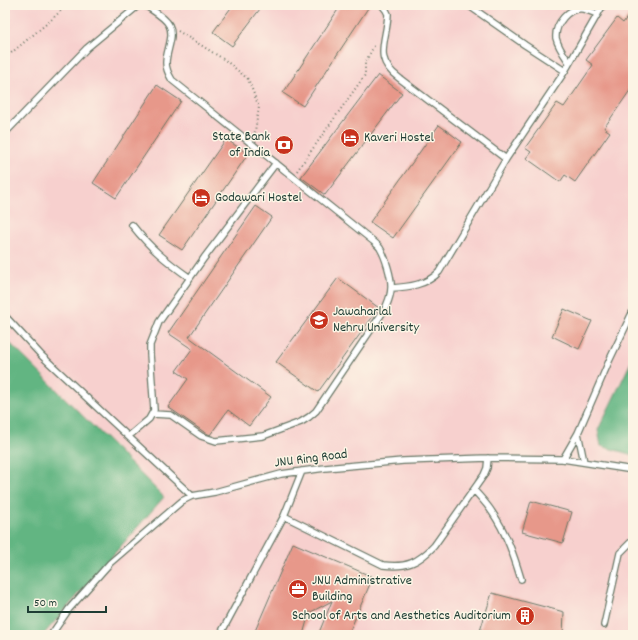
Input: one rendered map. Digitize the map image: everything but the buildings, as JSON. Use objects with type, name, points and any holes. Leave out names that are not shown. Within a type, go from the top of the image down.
[{"type":"lane","points":[[5,133],[87,48],[139,5]]},
{"type":"lane","points":[[145,5],[170,26],[171,33],[166,62],[168,74],[172,80],[380,247],[392,288],[390,299],[384,309],[316,410],[301,422],[263,436],[216,441],[201,436],[171,415],[152,414]]},
{"type":"lane","points":[[382,5],[388,7],[388,21],[383,48],[383,58],[387,67],[399,78],[506,159]]},
{"type":"lane","points":[[468,5],[525,45],[565,70]]},
{"type":"lane","points":[[392,288],[404,288],[418,284],[434,277],[439,272],[506,159],[565,70],[603,5]]},
{"type":"lane","points":[[570,62],[562,52],[556,38],[556,32],[559,25],[564,17],[574,10],[582,9],[598,14]]},
{"type":"lane","points":[[129,436],[150,419],[154,410],[150,345],[159,322],[276,162]]},
{"type":"lane","points":[[132,225],[154,251],[190,278]]},
{"type":"lane","points":[[563,459],[578,433],[610,358],[633,311]]},
{"type":"lane","points":[[5,316],[42,356],[192,496]]},
{"type":"lane","points":[[578,433],[584,462]]},
{"type":"lane","points":[[284,516],[383,565],[395,567],[410,564],[424,556],[434,546],[484,476],[488,458]]},
{"type":"lane","name":"JNU Ring Road","points":[[51,635],[68,609],[110,563],[182,502],[192,496],[215,492],[272,476],[302,471],[403,461],[488,458],[563,459],[633,470]]},
{"type":"lane","points":[[220,635],[284,516],[302,471]]},
{"type":"lane","points":[[474,490],[497,519],[510,547],[521,579]]},
{"type":"lane","points":[[604,625],[620,553],[633,540]]},
{"type":"path","points":[[5,58],[67,5]]},
{"type":"path","points":[[170,26],[225,60],[248,79],[259,107],[253,144]]},
{"type":"path","points":[[293,177],[365,75],[365,62],[376,42]]},
{"type":"shaded area","name":"Jawaharlal Nehru University","points":[[5,5],[633,5],[633,635],[5,635]]},
{"type":"green space","points":[[5,338],[164,497],[43,635],[5,635]]},
{"type":"green space","points":[[633,358],[633,455],[601,446],[598,430]]},
{"type":"place","name":"Kaveri Hostel","points":[[350,138]]},
{"type":"place","name":"State Bank of India","points":[[284,145]]},
{"type":"place","name":"Godawari Hostel","points":[[201,198]]},
{"type":"place","name":"Jawaharlal Nehru University","points":[[319,320]]},
{"type":"place","name":"JNU Administrative Building","points":[[298,589]]},
{"type":"place","name":"School of Arts and Aesthetics Auditorium","points":[[525,616]]}]
